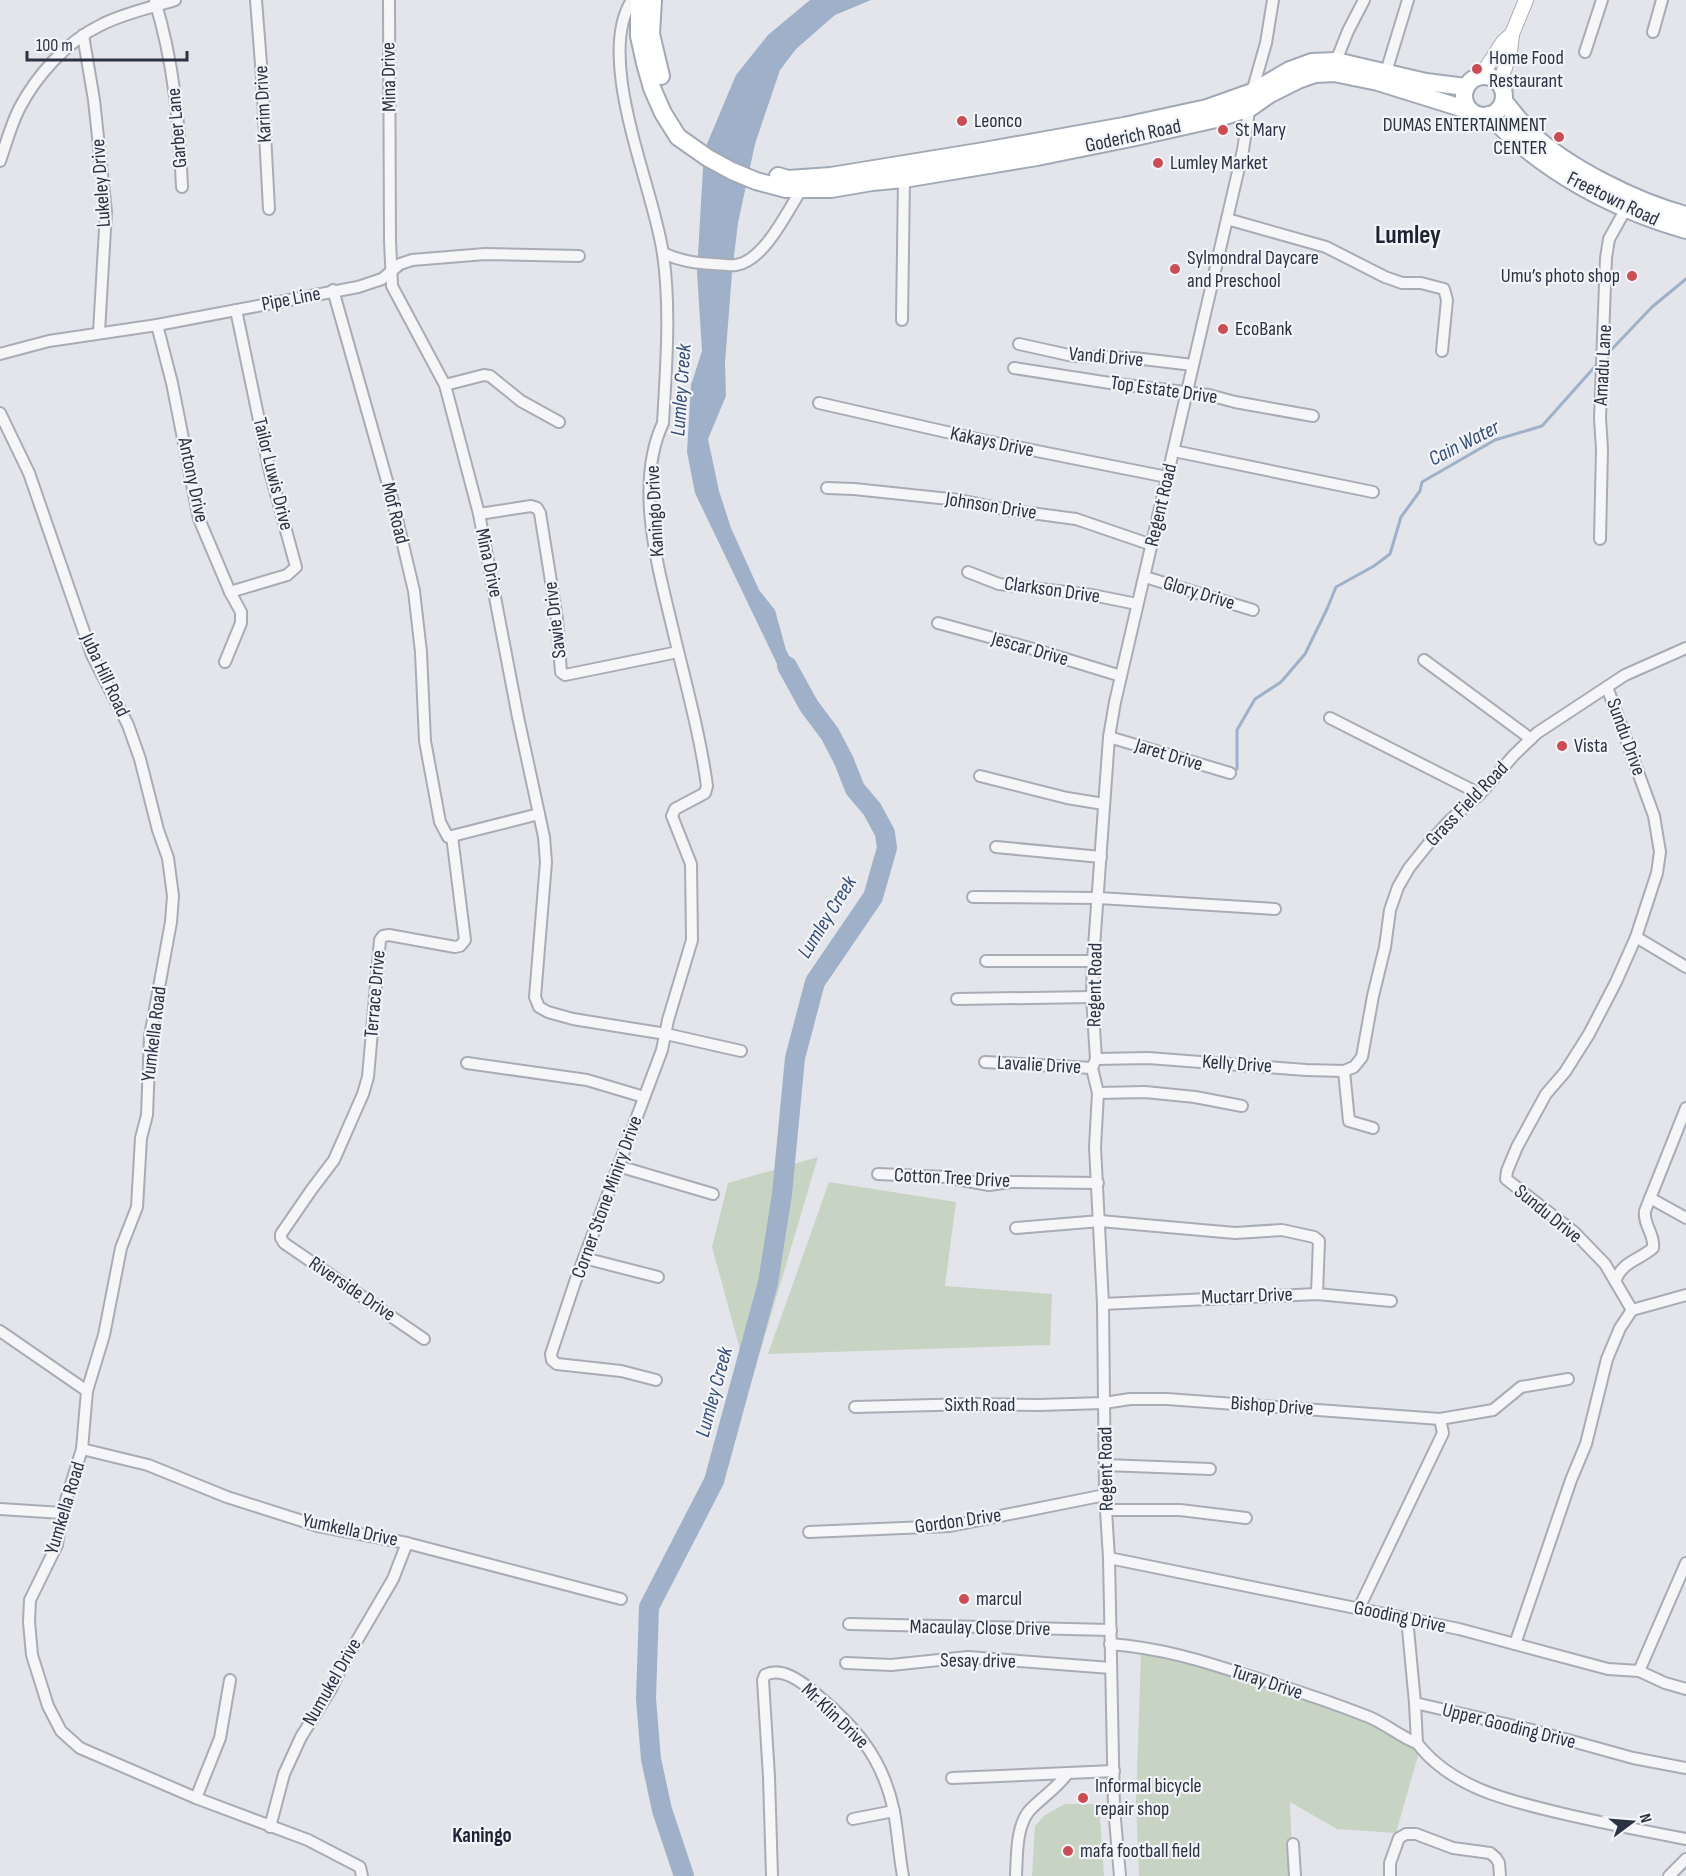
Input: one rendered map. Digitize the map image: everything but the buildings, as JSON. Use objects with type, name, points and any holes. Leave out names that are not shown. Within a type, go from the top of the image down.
[{"type":"main road","points":[[639,0],[639,36],[645,63],[663,113],[708,158],[756,181],[791,186]]},
{"type":"main road","points":[[653,0],[651,34],[656,60],[683,134]]},
{"type":"main road","points":[[1500,83],[1510,52],[1512,34],[1526,0]]},
{"type":"main road","points":[[1481,76],[1503,42],[1512,34]]},
{"type":"main road","name":"Goderich Road","points":[[791,186],[831,189],[904,179],[1027,158],[1216,119],[1251,100],[1290,70],[1312,62],[1336,61],[1426,82],[1466,87]]},
{"type":"main road","name":"Goderich Road","points":[[791,186],[850,173],[1103,130],[1251,100],[1315,74],[1334,73],[1378,82],[1468,110]]},
{"type":"main road","points":[[1488,75],[1500,83],[1504,90],[1504,101],[1497,111],[1481,116],[1468,110],[1465,101],[1466,87],[1474,78],[1488,75]]},
{"type":"main road","name":"Freetown Road","points":[[1504,101],[1520,122],[1547,147],[1628,203],[1686,215]]},
{"type":"main road","name":"Freetown Road","points":[[1489,115],[1509,136],[1540,161],[1567,178],[1686,230]]},
{"type":"street","points":[[0,160],[19,110],[32,88],[54,61],[83,35],[103,24],[155,3],[175,0]]},
{"type":"street","name":"Karim Drive","points":[[256,0],[269,209]]},
{"type":"street","name":"Mina Drive","points":[[389,0],[390,271],[395,291],[445,385],[479,514],[518,717],[544,837],[546,862],[535,997],[539,1007],[548,1012],[573,1019],[666,1034]]},
{"type":"street","name":"Kaningo Drive","points":[[632,0],[623,23],[621,66],[626,105],[663,253],[667,313],[663,423],[651,460],[650,493],[653,542],[706,786],[705,793],[675,809],[672,816],[691,864],[692,940],[666,1034]]},
{"type":"street","name":"Regent Road","points":[[1120,1876],[1114,1808],[1109,1558],[1105,1495],[1103,1304],[1095,1147],[1098,1093],[1094,1064],[1092,997],[1109,737],[1137,604],[1227,219],[1251,100],[1266,44],[1273,0]]},
{"type":"street","points":[[1336,61],[1364,0]]},
{"type":"street","points":[[1386,72],[1408,0]]},
{"type":"street","points":[[1585,52],[1602,0]]},
{"type":"street","points":[[1653,32],[1662,0]]},
{"type":"street","name":"Garber Lane","points":[[155,3],[166,40],[178,109],[182,187]]},
{"type":"street","name":"Lukeley Drive","points":[[83,35],[94,100],[106,212],[99,332]]},
{"type":"street","points":[[902,320],[904,179]]},
{"type":"street","points":[[663,253],[693,263],[736,265],[750,260],[774,232],[791,186]]},
{"type":"street","name":"Amadu Lane","points":[[1600,539],[1601,392],[1606,258],[1609,239],[1628,203]]},
{"type":"street","points":[[1227,219],[1326,247],[1384,277],[1402,283],[1444,289],[1447,300],[1442,351]]},
{"type":"street","name":"Pipe Line","points":[[0,354],[49,341],[157,325],[366,284],[382,279],[400,264],[412,260],[485,254],[579,256]]},
{"type":"street","name":"Mof Road","points":[[333,290],[393,502],[414,591],[421,652],[425,741],[440,822],[448,837],[452,836]]},
{"type":"street","name":"Tailor Luwis Drive","points":[[230,592],[287,575],[296,567],[268,468],[236,310]]},
{"type":"street","name":"Antony Drive","points":[[157,325],[172,383],[199,519],[241,612],[240,623],[225,662]]},
{"type":"street","name":"Vandi Drive","points":[[1019,344],[1073,356],[1134,358],[1194,365]]},
{"type":"street","name":"Top Estate Drive","points":[[1014,368],[1187,392],[1313,416]]},
{"type":"street","points":[[445,385],[484,375],[490,376],[521,401],[559,422]]},
{"type":"street","name":"Kakays Drive","points":[[819,403],[870,417],[910,423],[1007,446],[1167,477]]},
{"type":"street","name":"Juba Hill Road","points":[[0,413],[29,473],[92,655],[128,724],[140,759],[172,880],[173,896],[166,946]]},
{"type":"street","points":[[1174,451],[1373,492]]},
{"type":"street","name":"Johnson Drive","points":[[827,488],[863,489],[959,500],[1008,510],[1076,519],[1152,545]]},
{"type":"street","name":"Sawie Drive","points":[[479,514],[537,507],[540,513],[557,619],[561,672],[565,675],[678,651]]},
{"type":"street","name":"Clarkson Drive","points":[[968,572],[999,584],[1092,595],[1137,604]]},
{"type":"street","name":"Glory Drive","points":[[1145,577],[1253,610]]},
{"type":"street","name":"Jescar Drive","points":[[938,623],[1121,676]]},
{"type":"street","name":"Grass Field Road","points":[[1344,1071],[1354,1067],[1362,1057],[1385,947],[1390,910],[1398,887],[1409,868],[1429,843],[1450,820],[1480,794],[1531,739],[1625,675],[1686,648]]},
{"type":"street","points":[[1424,660],[1531,739]]},
{"type":"street","name":"Sundu Drive","points":[[1607,687],[1651,806],[1659,841],[1657,873],[1636,937],[1589,1034],[1565,1072],[1546,1094],[1517,1147],[1507,1170],[1506,1179],[1574,1232],[1605,1264],[1632,1310]]},
{"type":"street","points":[[1330,718],[1480,794]]},
{"type":"street","name":"Jaret Drive","points":[[1109,737],[1230,773]]},
{"type":"street","points":[[980,776],[1067,798],[1104,804]]},
{"type":"street","points":[[452,836],[539,814]]},
{"type":"street","name":"Terrace Drive","points":[[281,1238],[281,1234],[334,1160],[363,1094],[368,1077],[380,940],[383,936],[389,935],[455,947],[460,946],[465,940],[452,836]]},
{"type":"street","points":[[996,847],[1101,857]]},
{"type":"street","points":[[973,897],[1098,898],[1275,909]]},
{"type":"street","points":[[1636,937],[1686,967]]},
{"type":"street","name":"Yumkella Road","points":[[166,946],[150,1036],[147,1115],[141,1138],[137,1207],[121,1248],[104,1335],[87,1391],[82,1449],[62,1513],[57,1545],[30,1600],[32,1655],[48,1706],[61,1731],[80,1748],[196,1798],[308,1840],[360,1867],[362,1876]]},
{"type":"street","points":[[986,961],[1093,961]]},
{"type":"street","points":[[957,999],[1092,997]]},
{"type":"street","points":[[666,1034],[741,1051]]},
{"type":"street","name":"Corner Stone Miniry Drive","points":[[656,1380],[621,1371],[557,1364],[552,1360],[551,1354],[666,1034]]},
{"type":"street","name":"Kelly Drive","points":[[1094,1064],[1148,1058],[1344,1071]]},
{"type":"street","name":"Lavalie Drive","points":[[985,1062],[1094,1064]]},
{"type":"street","points":[[467,1063],[587,1080],[644,1097]]},
{"type":"street","points":[[1344,1071],[1349,1121],[1373,1128]]},
{"type":"street","points":[[1098,1093],[1145,1092],[1195,1097],[1242,1106]]},
{"type":"street","points":[[1616,1281],[1626,1264],[1653,1248],[1653,1239],[1644,1216],[1683,1127],[1686,1108]]},
{"type":"street","points":[[618,1166],[713,1194]]},
{"type":"street","name":"Cotton Tree Drive","points":[[878,1174],[945,1177],[989,1185],[1010,1182],[1098,1183]]},
{"type":"street","points":[[1650,1198],[1686,1218]]},
{"type":"street","points":[[1016,1228],[1100,1221],[1235,1233],[1282,1230],[1314,1237],[1319,1241],[1317,1294]]},
{"type":"street","name":"Riverside Drive","points":[[281,1238],[284,1243],[424,1339]]},
{"type":"street","points":[[584,1258],[658,1276]]},
{"type":"street","name":"Muctarr Drive","points":[[1103,1304],[1317,1294],[1391,1301]]},
{"type":"street","points":[[1515,1644],[1568,1489],[1586,1444],[1607,1359],[1620,1328],[1632,1310],[1686,1295]]},
{"type":"street","points":[[0,1331],[87,1391]]},
{"type":"street","name":"Bishop Drive","points":[[1104,1403],[1130,1399],[1167,1399],[1440,1419],[1492,1410],[1521,1387],[1568,1379]]},
{"type":"street","name":"Sixth Road","points":[[855,1407],[1104,1403]]},
{"type":"street","points":[[1359,1608],[1443,1434],[1440,1419]]},
{"type":"street","name":"Yumkella Drive","points":[[82,1449],[148,1465],[227,1497],[318,1526],[407,1543],[621,1599]]},
{"type":"street","points":[[1106,1465],[1210,1469]]},
{"type":"street","name":"Gordon Drive","points":[[809,1532],[950,1526],[1105,1495]]},
{"type":"street","points":[[0,1509],[62,1513]]},
{"type":"street","points":[[1106,1510],[1179,1510],[1246,1518]]},
{"type":"street","name":"Numukel Drive","points":[[270,1827],[284,1774],[301,1737],[393,1580],[407,1543]]},
{"type":"street","name":"Gooding Drive","points":[[1109,1558],[1459,1629],[1608,1669],[1639,1671],[1665,1683],[1686,1689]]},
{"type":"street","points":[[1639,1671],[1686,1563]]},
{"type":"street","name":"Upper Gooding Drive","points":[[1407,1618],[1415,1702],[1532,1730],[1633,1758],[1686,1768]]},
{"type":"street","name":"Macaulay Close Drive","points":[[849,1624],[1111,1630]]},
{"type":"street","name":"Turay Drive","points":[[1110,1644],[1173,1652],[1373,1719],[1417,1743],[1427,1755],[1453,1776],[1506,1800],[1613,1826],[1686,1839]]},
{"type":"street","name":"Sesay drive","points":[[846,1663],[891,1665],[968,1657],[1111,1668]]},
{"type":"street","name":"Mr Klin Drive","points":[[772,1876],[763,1680],[765,1675],[771,1672],[789,1675],[808,1687],[850,1725],[872,1751],[884,1776],[894,1811],[903,1876]]},
{"type":"street","points":[[196,1798],[220,1738],[230,1680]]},
{"type":"street","points":[[1415,1702],[1417,1743]]},
{"type":"street","points":[[952,1778],[1114,1771]]},
{"type":"street","points":[[1016,1876],[1022,1825],[1028,1812],[1051,1793],[1067,1774]]},
{"type":"street","points":[[853,1819],[894,1811]]},
{"type":"street","points":[[1390,1876],[1392,1856],[1399,1838],[1411,1833],[1453,1848],[1490,1853],[1499,1863],[1500,1876]]},
{"type":"street","points":[[1293,1844],[1295,1876]]},
{"type":"street","points":[[1669,1876],[1686,1859]]},
{"type":"green space","points":[[818,1157],[750,1386],[712,1247],[728,1183]]},
{"type":"green space","points":[[829,1182],[956,1202],[945,1286],[1052,1294],[1050,1345],[768,1354]]},
{"type":"green space","points":[[1141,1652],[1238,1676],[1367,1719],[1420,1749],[1396,1833],[1337,1829],[1290,1802],[1293,1876],[1139,1876],[1136,1802]]},
{"type":"green space","name":"mafa football field","points":[[1065,1804],[1099,1804],[1104,1876],[1032,1876],[1035,1826],[1045,1815]]},
{"type":"water","points":[[810,0],[871,0],[835,15],[796,49],[780,70],[755,144],[738,223],[725,363],[726,396],[708,439],[719,491],[731,528],[759,590],[775,610],[786,650],[805,686],[791,693],[695,493],[687,452],[691,385],[702,351],[697,272],[704,151],[736,75],[768,35]]},
{"type":"waterway","name":"Cain Water","points":[[1612,349],[1652,307],[1686,279]]},
{"type":"waterway","name":"Cain Water","points":[[1237,769],[1237,730],[1255,699],[1281,682],[1305,654],[1336,587],[1374,566],[1390,554],[1401,517],[1420,491],[1422,482],[1495,440],[1542,426],[1599,362]]},
{"type":"waterway","name":"Lumley Creek","points":[[684,1876],[662,1810],[651,1759],[646,1699],[649,1607],[714,1481],[768,1283],[782,1194],[795,1058],[815,982],[873,897],[887,848],[885,833],[872,809],[855,789],[830,734],[809,706],[787,666]]},
{"type":"place","name":"Home Food Restaurant","points":[[1477,69]]},
{"type":"place","name":"Leonco","points":[[962,121]]},
{"type":"place","name":"St Mary","points":[[1223,130]]},
{"type":"place","name":"DUMAS ENTERTAINMENT CENTER","points":[[1559,137]]},
{"type":"place","name":"Lumley Market","points":[[1158,163]]},
{"type":"place","name":"Sylmondral Daycare and Preschool","points":[[1175,269]]},
{"type":"place","name":"Umu’s photo shop","points":[[1632,276]]},
{"type":"place","name":"EcoBank","points":[[1223,329]]},
{"type":"place","name":"Vista","points":[[1562,746]]},
{"type":"place","name":"marcul","points":[[964,1599]]},
{"type":"place","name":"Informal bicycle repair shop","points":[[1083,1798]]},
{"type":"place","name":"mafa football field","points":[[1068,1851]]},
{"type":"district","name":"Lumley","points":[[1408,235]]},
{"type":"district","name":"Kaningo","points":[[482,1835]]}]
